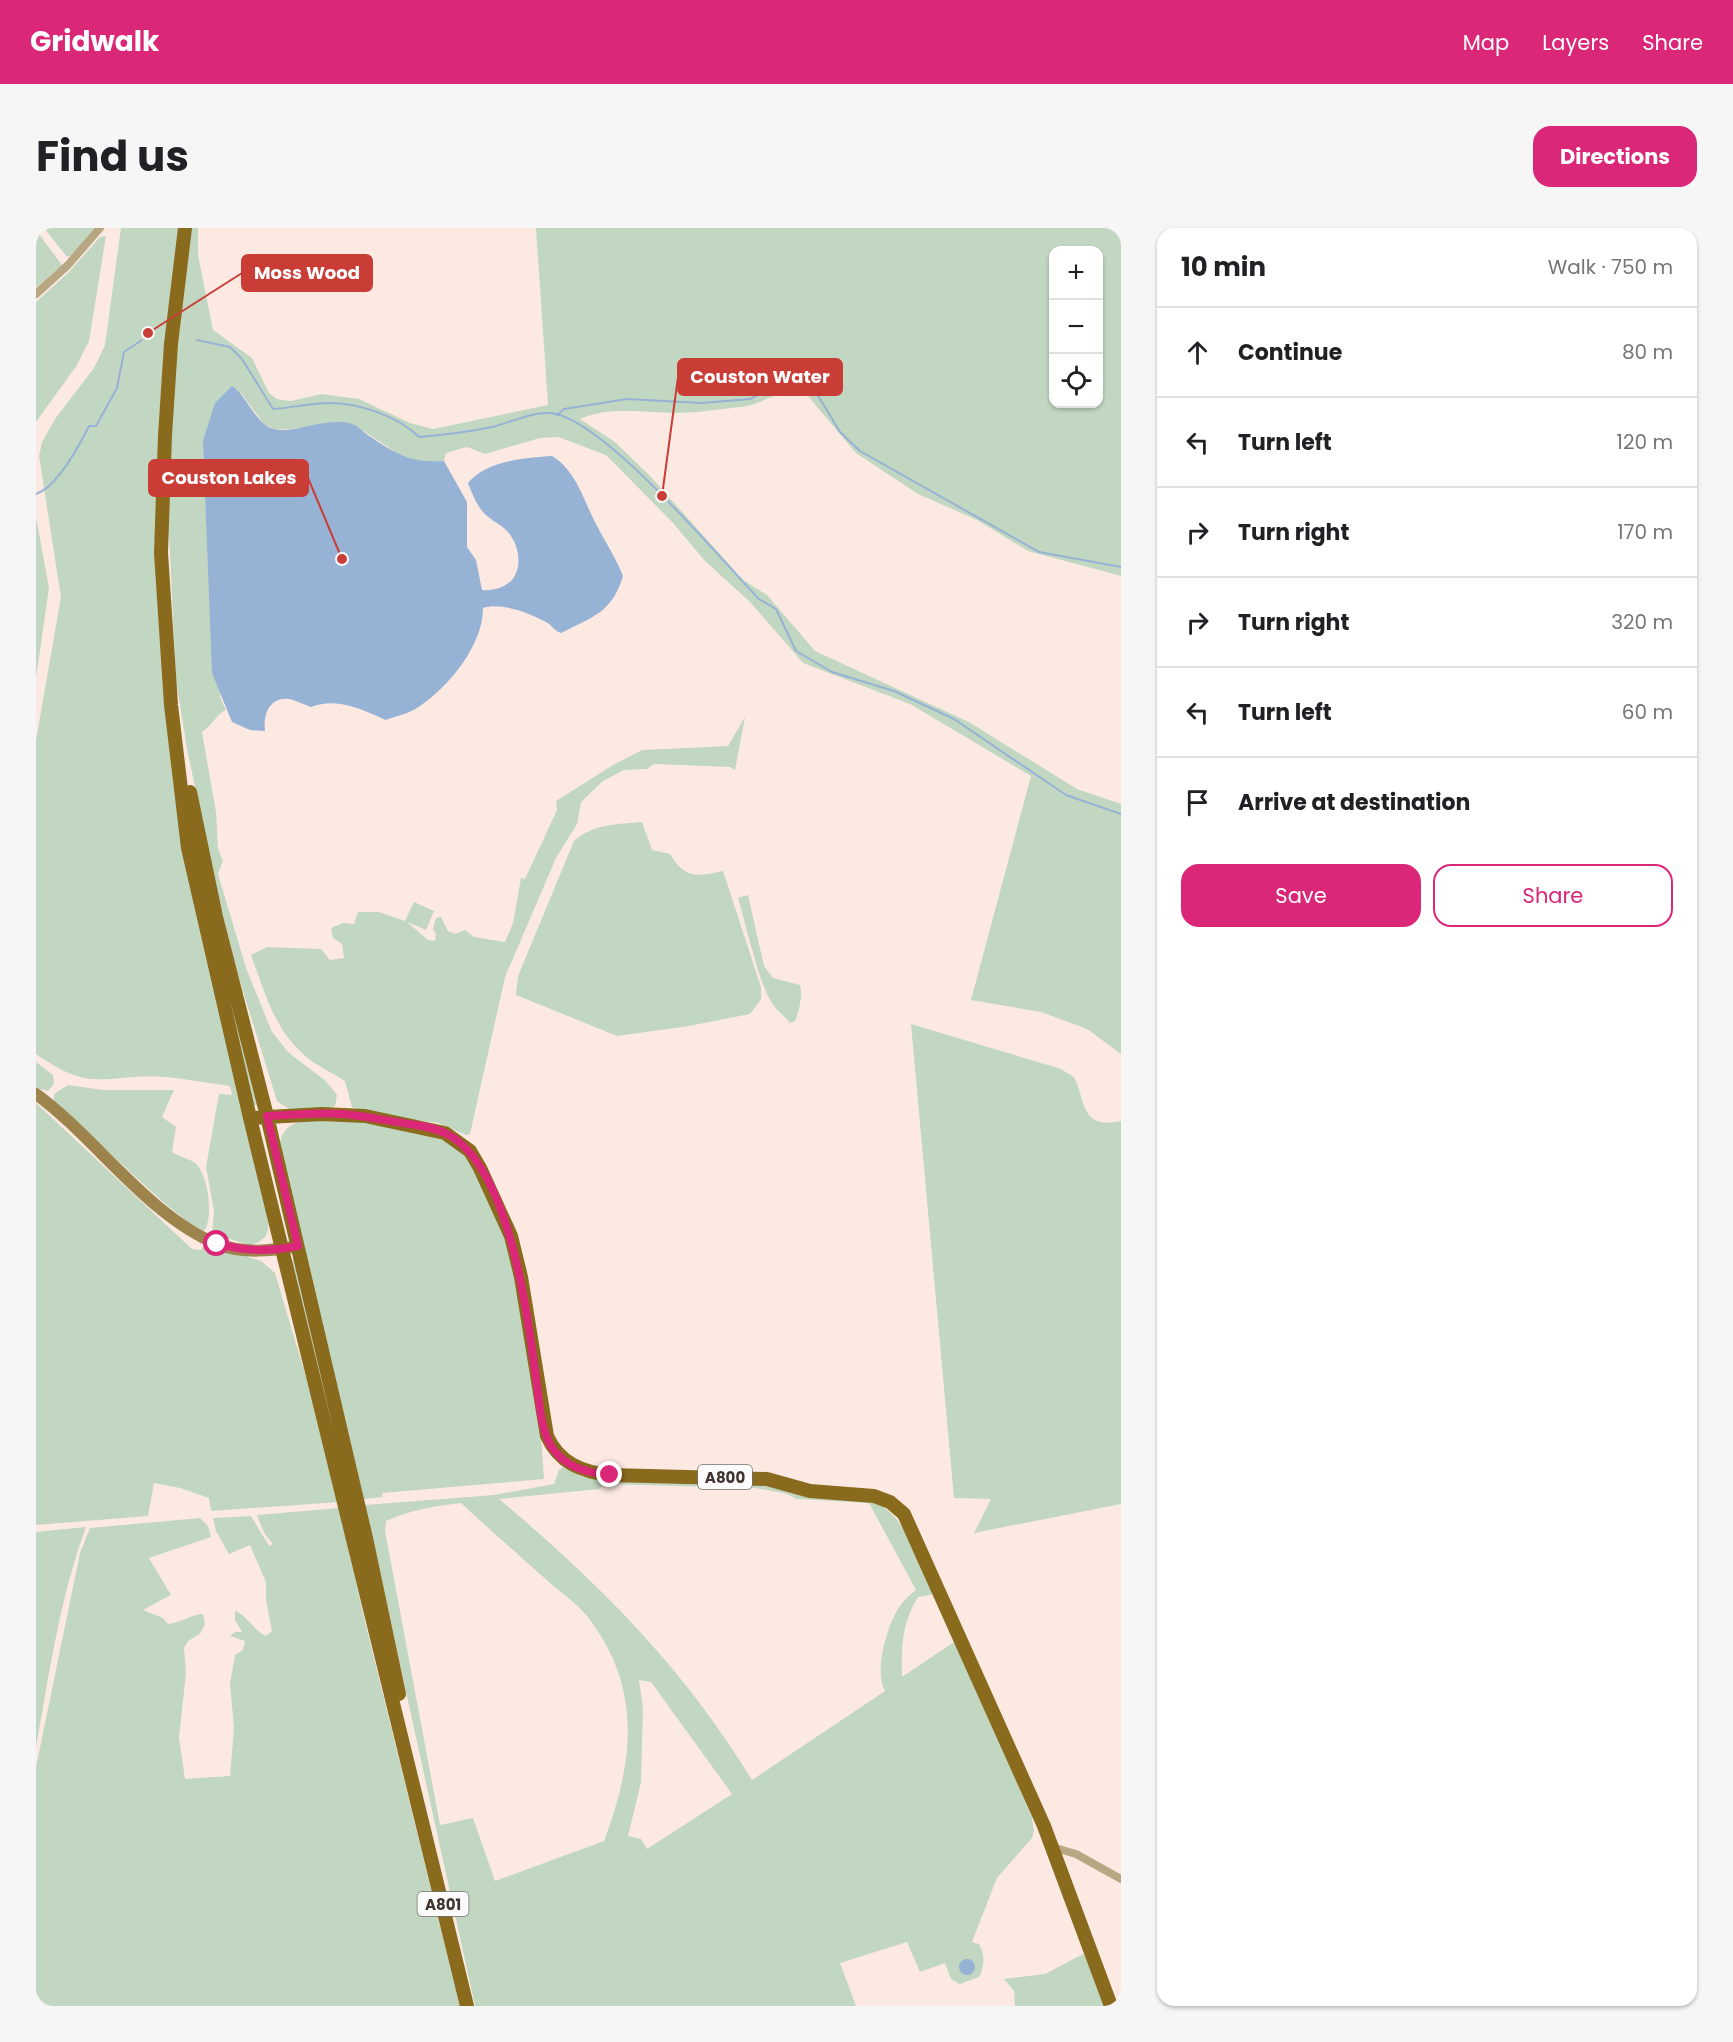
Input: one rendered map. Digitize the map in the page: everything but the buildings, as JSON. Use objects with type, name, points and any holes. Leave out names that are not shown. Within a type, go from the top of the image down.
[{"type":"main road","name":"A801","points":[[184,228],[171,344],[161,553],[171,705],[188,848],[250,1118],[467,2006]]},
{"type":"main road","name":"A801","points":[[171,705],[216,917],[298,1246],[387,1636],[419,1803]]},
{"type":"main road","points":[[237,998],[243,1006],[266,1090],[276,1106],[289,1115]]},
{"type":"main road","points":[[36,1094],[183,1225],[226,1246],[268,1252],[298,1246]]},
{"type":"main road","name":"A800","points":[[250,1118],[343,1114],[445,1132],[470,1152],[511,1236],[521,1277],[547,1436],[552,1447],[575,1468],[590,1473],[610,1475],[768,1479],[810,1491],[874,1496],[890,1502],[904,1514],[1052,1847],[1111,2006]]},
{"type":"street","points":[[36,294],[68,265],[100,228]]},
{"type":"street","points":[[1052,1847],[1076,1854],[1121,1879]]},
{"type":"green space","points":[[44,228],[96,228],[72,255],[67,257]]},
{"type":"green space","points":[[121,228],[179,228],[165,343],[159,419],[157,509],[163,682],[268,1221],[265,1237],[250,1245],[212,1234],[214,1211],[206,1167],[219,1094],[232,1095],[230,1086],[165,1077],[86,1078],[56,1067],[36,1054],[36,740],[61,597],[39,456],[42,442],[55,419],[94,368],[105,345]]},
{"type":"green space","points":[[191,228],[198,228],[198,255],[213,330],[252,358],[269,393],[277,399],[291,401],[322,394],[359,399],[410,423],[433,429],[548,405],[536,228],[1121,228],[1121,576],[1028,551],[977,520],[918,494],[856,453],[807,395],[798,392],[782,393],[741,407],[684,413],[615,411],[580,419],[615,442],[651,477],[743,580],[767,595],[815,651],[969,722],[1077,789],[1121,804],[1121,1054],[1087,1029],[1041,1012],[971,1000],[1031,776],[910,704],[803,663],[750,602],[705,561],[673,523],[606,455],[558,437],[540,438],[485,454],[467,447],[446,453],[444,461],[420,463],[400,455],[353,424],[275,430],[264,424],[241,393],[220,697],[226,710],[202,732],[216,812],[218,849],[223,861],[218,874],[246,968],[272,1032],[289,1053],[326,1081],[337,1095],[335,1106],[330,1108],[289,1109],[277,1101],[228,943],[187,749],[176,680],[169,533],[173,386]]},
{"type":"green space","points":[[36,230],[62,265],[36,288]]},
{"type":"green space","points":[[106,236],[89,341],[77,365],[36,422],[36,302],[69,272],[100,237]]},
{"type":"green space","points":[[36,517],[49,588],[36,678]]},
{"type":"green space","points":[[745,717],[735,770],[730,767],[654,764],[647,769],[624,770],[603,781],[581,802],[577,824],[556,858],[505,977],[470,1134],[466,1135],[438,1123],[373,1114],[352,1107],[345,1081],[309,1059],[287,1037],[272,1012],[251,955],[267,947],[321,949],[330,960],[344,958],[342,944],[333,938],[331,928],[343,923],[354,924],[358,912],[379,912],[405,921],[414,902],[434,911],[426,930],[407,922],[428,940],[435,941],[436,934],[433,929],[436,918],[441,917],[448,931],[455,934],[465,930],[474,937],[505,942],[513,923],[521,878],[525,879],[557,810],[556,801],[613,765],[642,750],[728,746]]},
{"type":"green space","points":[[642,822],[652,850],[670,854],[687,872],[699,875],[723,871],[761,987],[761,999],[750,1014],[689,1026],[617,1036],[516,995],[518,976],[574,841],[597,828]]},
{"type":"green space","points":[[203,875],[259,1107],[252,1104]]},
{"type":"green space","points":[[748,895],[764,966],[773,978],[800,985],[801,998],[798,1013],[795,1021],[790,1023],[768,997],[758,970],[738,898]]},
{"type":"green space","points":[[911,1024],[1061,1069],[1074,1077],[1083,1104],[1091,1117],[1108,1123],[1121,1121],[1121,1504],[974,1533],[991,1499],[954,1498]]},
{"type":"green space","points":[[36,1062],[53,1075],[54,1084],[48,1091],[36,1088]]},
{"type":"green space","points":[[68,1085],[103,1090],[174,1090],[162,1117],[176,1127],[172,1152],[195,1163],[205,1180],[209,1217],[204,1231],[188,1222],[164,1203],[54,1102],[54,1094]]},
{"type":"green space","points":[[36,1103],[192,1249],[201,1250],[205,1243],[261,1261],[275,1273],[340,1502],[211,1511],[209,1498],[180,1488],[154,1483],[148,1516],[36,1525]]},
{"type":"green space","points":[[340,1118],[436,1135],[462,1151],[473,1165],[508,1245],[517,1283],[541,1436],[544,1479],[382,1493],[383,1497],[364,1499],[280,1146],[282,1136],[293,1124],[311,1119]]},
{"type":"green space","points":[[290,1258],[296,1262],[364,1547],[361,1547]]},
{"type":"green space","points":[[564,1467],[580,1476],[594,1479],[759,1483],[876,1502],[897,1520],[918,1555],[934,1594],[918,1597],[909,1616],[902,1646],[902,1677],[957,1640],[1032,1818],[1034,1831],[1032,1838],[997,1878],[972,1942],[979,1944],[983,1957],[979,1977],[960,1984],[951,1979],[945,1963],[920,1972],[907,1942],[840,1963],[856,2006],[475,2006],[365,1505],[494,1495],[554,1484],[559,1470]],"holes":[[[605,1484],[755,1488],[784,1493],[797,1499],[869,1503],[916,1590],[902,1603],[887,1633],[881,1659],[882,1682],[885,1691],[752,1780],[698,1701],[637,1629],[605,1595],[499,1499],[599,1489]],[[461,1503],[583,1612],[605,1643],[618,1670],[625,1698],[628,1726],[627,1754],[622,1782],[604,1841],[495,1881],[473,1818],[440,1825],[385,1531],[386,1521],[423,1509]],[[639,1680],[651,1682],[732,1794],[647,1849],[641,1839],[628,1836],[641,1782],[643,1708]]]},
{"type":"green space","points":[[339,1508],[460,2006],[36,2006],[36,1767],[80,1553],[90,1528],[200,1518],[208,1526],[211,1537],[149,1558],[171,1595],[143,1610],[163,1618],[168,1624],[203,1614],[205,1624],[200,1634],[188,1641],[184,1648],[186,1673],[179,1738],[185,1779],[230,1776],[234,1728],[230,1684],[235,1655],[243,1650],[245,1641],[230,1636],[235,1632],[242,1632],[235,1620],[235,1611],[266,1636],[272,1631],[266,1600],[266,1582],[250,1545],[229,1554],[216,1531],[213,1518],[251,1516],[269,1546],[273,1544],[264,1533],[257,1515]]},
{"type":"green space","points":[[86,1527],[62,1609],[36,1748],[36,1532]]},
{"type":"green space","points":[[1085,1953],[1106,2006],[1015,2006],[1014,1991],[1004,1979],[1045,1974]]},
{"type":"water","points":[[232,386],[256,416],[273,429],[290,430],[342,422],[355,425],[389,449],[405,456],[423,461],[444,461],[467,502],[467,547],[476,560],[482,590],[498,588],[512,580],[518,567],[518,553],[510,534],[481,509],[468,483],[485,469],[496,465],[519,459],[552,456],[561,462],[574,478],[623,576],[613,598],[600,612],[561,633],[546,622],[523,612],[498,606],[483,608],[477,637],[452,678],[417,708],[386,720],[340,704],[330,703],[311,707],[282,699],[272,704],[266,713],[265,731],[250,730],[232,722],[212,673],[203,441],[215,403]]},
{"type":"water","points":[[964,1959],[970,1959],[975,1967],[973,1973],[964,1975],[959,1970],[959,1964]]},
{"type":"waterway","points":[[36,494],[44,490],[59,475],[89,426],[96,426],[117,388],[124,352],[142,340]]},
{"type":"waterway","points":[[197,340],[230,347],[242,359],[273,409],[322,403],[353,405],[389,417],[419,437],[483,429],[542,413],[571,420],[598,437],[628,462],[689,523],[759,599],[776,609],[796,651],[832,672],[894,691],[954,719],[1066,795],[1121,814]]},
{"type":"waterway","points":[[557,415],[564,409],[627,399],[701,403],[750,399],[789,379],[808,379],[840,432],[860,451],[1039,552],[1121,567]]},
{"type":"place","name":"Moss Wood","points":[[148,333]]},
{"type":"place","name":"Couston Water","points":[[662,496]]},
{"type":"place","name":"Couston Lakes","points":[[342,559]]},
{"type":"route","points":[[217,1244],[268,1252],[298,1246],[267,1116],[322,1114],[365,1116],[445,1132],[459,1140],[480,1168],[511,1236],[521,1277],[547,1436],[552,1447],[575,1468],[590,1473],[610,1475]]}]
